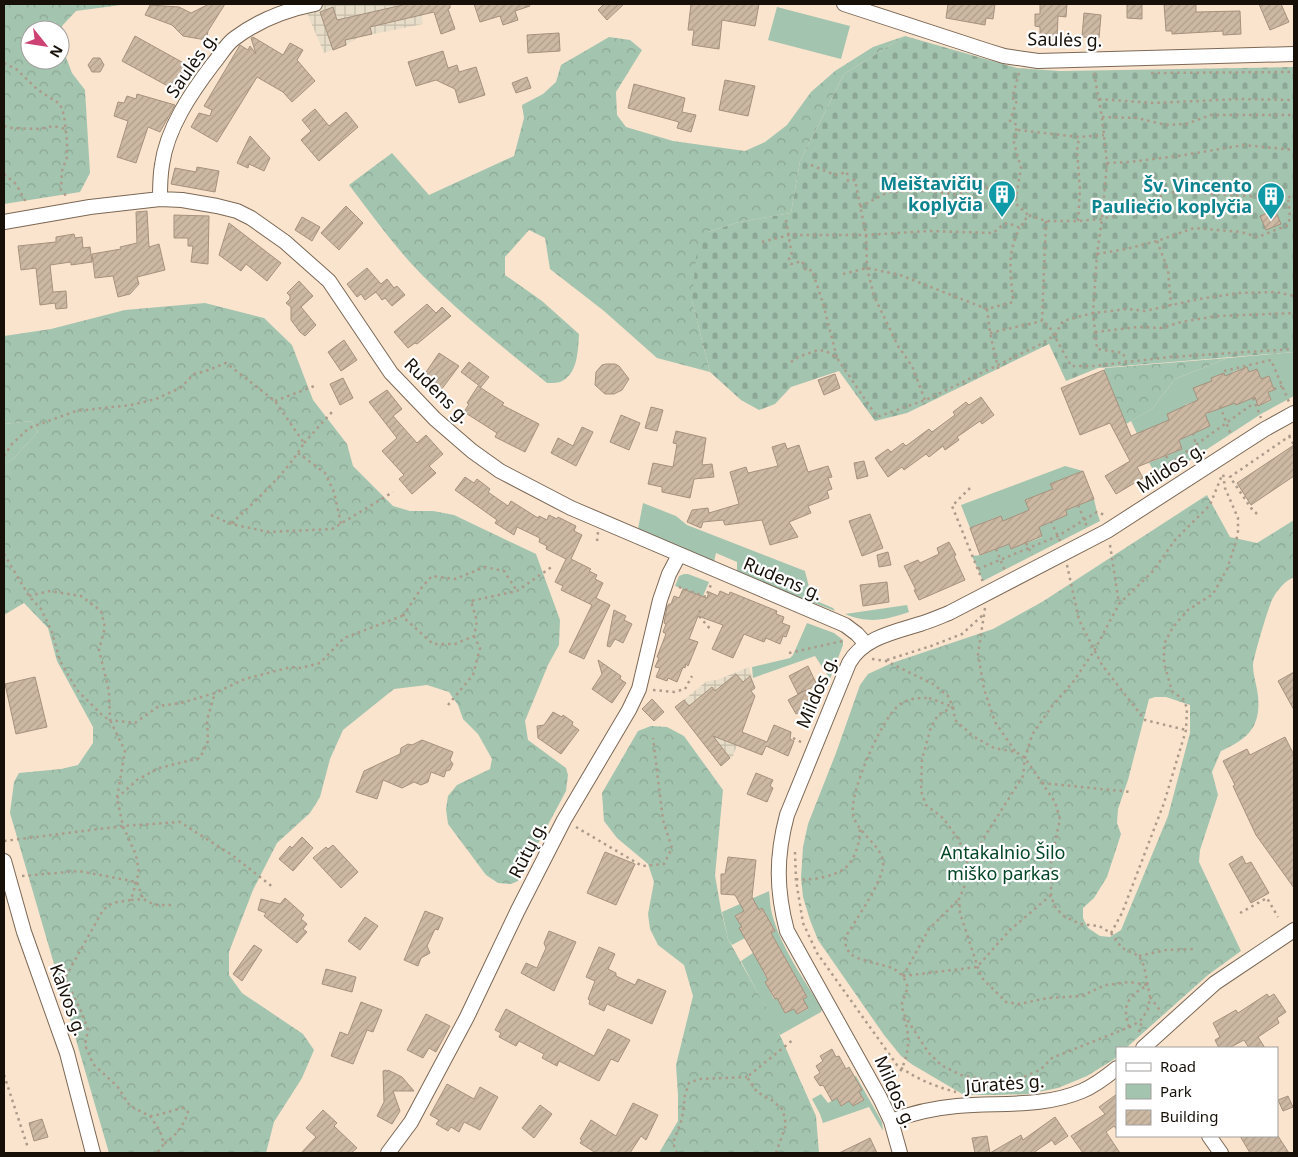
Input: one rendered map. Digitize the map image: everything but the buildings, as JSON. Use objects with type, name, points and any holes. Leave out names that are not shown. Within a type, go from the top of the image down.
[{"type":"street","name":"Saulės g.","points":[[160,199],[162,164],[170,135],[185,105],[210,68],[233,39],[258,22],[291,9],[315,4]]},
{"type":"street","name":"Saulės g.","points":[[844,4],[1004,56],[1038,61],[1294,54]]},
{"type":"street","name":"Rudens g.","points":[[4,222],[78,209],[160,199],[182,200],[218,206],[237,212],[264,227],[291,247],[328,281],[391,374],[435,419],[472,451],[500,471],[566,506],[845,625],[857,634],[865,651]]},
{"type":"street","name":"Mildos g.","points":[[900,1153],[891,1121],[880,1098],[787,931],[780,902],[778,867],[781,837],[794,796],[849,663],[854,654],[865,651],[882,636],[922,624],[949,613],[1107,531],[1265,429],[1294,413]]},
{"type":"street","name":"Rūtų g.","points":[[388,1153],[407,1128],[462,1027],[564,820],[629,710],[639,689],[660,600],[679,555]]},
{"type":"street","name":"Kalvos g.","points":[[4,861],[24,932],[67,1053],[93,1153]]},
{"type":"street","points":[[1146,1047],[1166,1026],[1215,983],[1294,930]]},
{"type":"street","name":"Jūratės g.","points":[[891,1121],[906,1115],[957,1106],[1052,1100],[1083,1091],[1116,1069]]},
{"type":"street","points":[[1210,1137],[1221,1153]]},
{"type":"path","points":[[4,63],[16,69],[38,90],[60,104],[66,129],[67,157],[62,171],[61,190],[78,209]]},
{"type":"path","points":[[1019,71],[1012,98],[1017,100],[1010,121],[1018,124],[1014,143],[1021,168],[1015,202],[1028,215],[1046,221],[1102,220],[1144,206],[1168,192],[1288,198],[1294,194]]},
{"type":"path","points":[[1145,73],[1294,72]]},
{"type":"path","points":[[1102,73],[1094,73],[1102,117],[1107,163],[1102,220],[1096,254],[1093,313],[1097,349],[1123,353],[1127,362]]},
{"type":"path","points":[[1099,99],[1153,103],[1240,99],[1294,100]]},
{"type":"path","points":[[1102,117],[1137,118],[1166,125],[1186,124],[1211,115],[1294,115]]},
{"type":"path","points":[[4,126],[31,128],[53,126],[66,129]]},
{"type":"path","points":[[1018,130],[1079,137],[1104,135]]},
{"type":"path","points":[[1078,221],[1080,190],[1076,151],[1079,137]]},
{"type":"path","points":[[1107,163],[1178,156],[1244,145],[1294,150]]},
{"type":"path","points":[[811,165],[834,175],[846,172],[848,181],[855,180],[866,235],[867,268],[874,296],[898,346],[912,366],[925,400]]},
{"type":"path","points":[[4,174],[16,184],[29,208],[30,217]]},
{"type":"path","points":[[860,207],[888,192],[928,191],[954,194],[987,188],[1018,188]]},
{"type":"path","points":[[1096,254],[1157,241],[1194,228],[1241,232],[1258,237],[1288,225],[1290,218],[1288,198]]},
{"type":"path","points":[[843,274],[867,268],[900,275],[987,309],[1013,302],[1010,251],[1014,239],[1028,215]]},
{"type":"path","points":[[786,220],[792,256],[789,259],[790,264],[802,261],[806,271],[812,270],[823,303],[837,358],[877,417],[925,400],[1041,344],[1055,335],[1063,321],[1093,313],[1127,309],[1145,311],[1198,299],[1239,293],[1276,292],[1294,296]]},
{"type":"path","points":[[1042,321],[1046,221]]},
{"type":"path","points":[[762,242],[789,235],[866,235],[928,230],[993,233],[1008,223],[1020,228]]},
{"type":"path","points":[[1157,241],[1168,270],[1171,305]]},
{"type":"path","points":[[987,309],[990,333],[999,372]]},
{"type":"path","points":[[1095,332],[1162,328],[1181,322],[1217,316],[1294,313]]},
{"type":"path","points":[[990,333],[1042,321],[1049,326],[1055,335],[1070,366],[1094,366],[1170,357],[1294,349]]},
{"type":"path","points":[[791,362],[798,357],[818,350],[826,351],[837,358]]},
{"type":"path","points":[[1224,371],[1271,360],[1294,413]]},
{"type":"path","points":[[4,456],[12,444],[29,428],[76,411],[131,405],[156,399],[180,388],[194,374],[226,363],[274,401],[304,443]]},
{"type":"path","points":[[274,401],[317,385]]},
{"type":"path","points":[[1274,389],[1282,386]]},
{"type":"path","points":[[1253,398],[1265,429]]},
{"type":"path","points":[[1154,475],[1254,403]]},
{"type":"path","points":[[1220,406],[1236,448]]},
{"type":"path","points":[[231,524],[272,486],[304,443],[332,412]]},
{"type":"path","points":[[1257,514],[1230,477],[1294,432]]},
{"type":"path","points":[[1193,433],[1196,445],[1209,465]]},
{"type":"path","points":[[1289,436],[1294,445]]},
{"type":"path","points":[[298,453],[325,473],[334,492],[341,524]]},
{"type":"path","points":[[904,976],[929,929],[959,899],[966,883],[969,867],[985,836],[1023,776],[1025,758],[1032,736],[1052,706],[1073,682],[1094,651],[1119,604],[1152,571],[1174,540],[1210,505],[1223,473],[1226,488],[1238,518],[1238,531],[1227,569],[1213,594],[1188,610],[1173,627],[1164,644],[1164,663],[1172,691],[1183,699],[1187,708],[1186,730],[1164,803],[1122,913],[1111,933]]},
{"type":"path","points":[[970,488],[952,506],[988,593],[978,654],[984,689],[995,722],[1016,752],[1025,758],[1055,802],[1060,820],[1051,862],[1051,895],[1054,906],[1062,915],[1080,924],[1099,926],[1111,933],[1122,948],[1140,956],[1166,950],[1194,948]]},
{"type":"path","points":[[211,515],[231,524],[269,532],[332,529],[393,492]]},
{"type":"path","points":[[1078,505],[1091,539]]},
{"type":"path","points":[[978,569],[1058,536],[1096,512],[1107,516]]},
{"type":"path","points":[[1051,521],[1065,553],[1079,620],[1102,665],[1145,720],[1186,730]]},
{"type":"path","points":[[1107,531],[1119,604]]},
{"type":"path","points":[[996,549],[1009,582]]},
{"type":"path","points":[[4,554],[29,596],[41,609],[52,632],[60,661],[77,690],[103,716],[110,720],[134,723],[159,706],[181,703],[215,693],[245,679],[290,667],[301,668],[320,663],[344,638],[402,616],[432,576],[455,579],[485,567],[504,571],[517,591]]},
{"type":"path","points":[[448,704],[473,676],[480,648],[474,636],[476,622],[470,601],[517,591],[553,566]]},
{"type":"path","points":[[666,583],[706,597],[712,579],[719,572]]},
{"type":"path","points":[[29,596],[49,591],[81,596],[101,611],[105,627],[99,650],[109,691],[110,720],[125,751],[117,798],[123,826],[136,855],[139,872],[131,900]]},
{"type":"path","points":[[700,610],[699,616],[711,630]]},
{"type":"path","points":[[886,660],[962,634],[985,613]]},
{"type":"path","points":[[402,616],[433,644],[455,644],[474,636]]},
{"type":"path","points":[[788,653],[844,641],[845,625]]},
{"type":"path","points":[[865,651],[933,684],[948,696],[955,720],[973,736],[994,748],[1016,752]]},
{"type":"path","points":[[639,689],[674,692],[685,690],[692,676]]},
{"type":"path","points":[[117,798],[137,780],[159,768],[200,758],[208,741],[207,720],[215,693]]},
{"type":"path","points":[[880,1098],[893,1083],[902,1068],[909,1045],[909,1032],[902,1004],[908,987],[904,976],[893,968],[860,959],[850,954],[846,947],[845,938],[875,887],[882,871],[884,860],[860,828],[853,815],[852,800],[882,726],[896,707],[911,698],[929,698],[952,707]]},
{"type":"path","points":[[952,707],[938,716],[931,727],[922,759],[921,791],[926,805],[943,818],[959,840],[969,867]]},
{"type":"path","points":[[564,820],[642,866],[664,864],[672,848],[663,820],[653,738]]},
{"type":"path","points":[[1042,783],[1131,792]]},
{"type":"path","points":[[4,841],[123,826],[180,822],[232,855],[274,888]]},
{"type":"path","points":[[778,867],[796,880],[815,879],[844,868],[855,854],[860,839],[860,828]]},
{"type":"path","points":[[795,848],[796,880],[803,923],[817,953],[887,1052],[902,1068],[911,1075],[935,1087],[958,1092]]},
{"type":"path","points":[[8,878],[79,871],[137,882]]},
{"type":"path","points":[[137,882],[143,899]]},
{"type":"path","points":[[904,976],[977,967],[1010,930],[1051,895]]},
{"type":"path","points":[[1240,913],[1267,898],[1278,916]]},
{"type":"path","points":[[164,1144],[160,1131],[150,1116],[130,1106],[117,1086],[93,1064],[85,1045],[88,1030],[65,978],[103,910],[112,903],[143,899],[155,905],[171,905]]},
{"type":"path","points":[[959,899],[960,913],[981,977],[1006,1002],[1018,1004],[1048,998],[1082,996],[1105,985],[1130,982],[1147,986]]},
{"type":"path","points":[[1140,956],[1150,996],[1161,1010],[1166,1026]]},
{"type":"path","points":[[1129,1027],[1125,1015],[1128,1002],[1134,993],[1147,986]]},
{"type":"path","points":[[995,1090],[1008,1086],[1040,1070],[1052,1058],[1129,1027],[1142,1019],[1148,1009],[1150,996]]},
{"type":"path","points":[[903,1013],[928,1052],[941,1065],[960,1075],[991,1081],[1019,1079]]},
{"type":"path","points":[[677,1153],[673,1143],[682,1119],[685,1095],[689,1082],[699,1079],[747,1077],[794,1039]]},
{"type":"path","points":[[4,1074],[28,1148]]},
{"type":"path","points":[[747,1077],[757,1092],[773,1101],[783,1110],[786,1125],[776,1153]]},
{"type":"path","points":[[966,1094],[976,1093]]},
{"type":"path","points":[[150,1116],[183,1108],[188,1112],[186,1119],[174,1137],[156,1153]]},
{"type":"shaded area","points":[[315,4],[420,4],[423,24],[359,37],[346,45],[324,53],[304,6]]},
{"type":"shaded area","points":[[749,667],[755,688],[751,691],[755,696],[733,756],[721,766],[675,707],[707,681],[717,680]]},
{"type":"green space","points":[[4,4],[128,4],[76,11],[68,20],[20,20],[20,70],[70,70],[70,68],[85,90],[90,173],[80,192],[4,204]]},
{"type":"green space","points":[[777,7],[850,26],[841,59],[768,40]]},
{"type":"green space","points":[[905,36],[844,74],[800,161],[791,213],[739,222],[708,232],[692,301],[710,372],[657,358],[604,311],[550,269],[545,238],[529,230],[505,257],[505,275],[542,301],[579,334],[574,368],[566,379],[556,383],[547,383],[468,318],[413,266],[349,185],[392,153],[429,195],[514,156],[524,118],[522,105],[543,94],[556,82],[561,65],[609,37],[630,40],[642,50],[616,92],[617,115],[626,127],[673,141],[745,151],[765,142],[787,125],[811,92],[835,71],[873,47]]},
{"type":"green space","points":[[905,36],[1017,68],[1060,71],[1294,67],[1294,352],[1098,368],[1066,381],[1049,344],[907,413],[875,421],[839,371],[791,387],[775,404],[759,410],[741,400],[710,372],[692,301],[696,257],[708,232],[739,222],[791,213],[800,161],[844,74]]},
{"type":"green space","points":[[205,303],[264,318],[292,345],[313,400],[347,444],[353,466],[393,506],[410,511],[433,511],[454,515],[536,554],[560,620],[559,645],[548,665],[525,721],[528,740],[566,768],[568,775],[566,791],[518,881],[511,884],[498,883],[486,875],[448,824],[446,809],[448,796],[457,785],[490,769],[492,759],[478,734],[463,719],[458,705],[449,692],[427,685],[394,689],[343,730],[330,759],[320,797],[310,813],[277,843],[253,890],[229,952],[229,975],[242,993],[303,1034],[314,1050],[302,1078],[274,1122],[266,1153],[109,1153],[10,813],[14,782],[19,773],[61,769],[78,765],[93,743],[93,727],[57,661],[48,628],[24,603],[4,615],[4,464],[13,459],[38,432],[31,421],[4,424],[4,336],[51,329],[125,310]]},
{"type":"green space","points":[[1294,352],[1294,396],[1261,414],[1160,480],[1149,463],[1182,449],[1179,440],[1210,426],[1205,415],[1234,400],[1236,405],[1255,397],[1258,406],[1271,401],[1268,392],[1274,390],[1269,376],[1261,379],[1257,369],[1249,372],[1247,367],[1233,372],[1226,379],[1224,373],[1211,378],[1213,383],[1193,388],[1198,400],[1185,405],[1186,409],[1167,414],[1169,420],[1138,436],[1131,421],[1152,409],[1175,379],[1228,358]]},
{"type":"green space","points":[[1228,358],[1175,379],[1152,409],[1126,424],[1104,370],[1105,368]]},
{"type":"green space","points":[[31,421],[38,432],[13,459],[4,464],[4,424]]},
{"type":"green space","points":[[1065,466],[1083,471],[1051,484],[1053,489],[1025,500],[1029,510],[1003,521],[1000,516],[970,528],[961,505]]},
{"type":"green space","name":"Antakalnio Šilo miško parkas","points":[[1207,495],[1230,537],[1257,543],[1294,520],[1294,577],[1282,586],[1271,602],[1253,665],[1258,696],[1255,724],[1251,731],[1239,742],[1221,751],[1212,772],[1218,795],[1200,850],[1199,862],[1241,951],[1208,975],[1127,1047],[1116,1047],[1116,1057],[1113,1060],[1087,1076],[1058,1088],[1028,1094],[964,1095],[901,1056],[884,1035],[818,940],[803,897],[801,878],[803,847],[808,824],[860,685],[868,674],[892,663],[993,629],[1042,602]],"holes":[[[1166,697],[1190,705],[1190,733],[1168,816],[1121,930],[1110,937],[1100,936],[1088,928],[1083,918],[1083,908],[1094,898],[1107,877],[1121,834],[1117,823],[1118,809],[1128,780],[1149,699]]]},
{"type":"green space","points":[[1094,499],[1100,521],[983,581],[972,556],[981,555],[1009,544],[1011,549],[1042,537],[1039,527],[1067,515],[1066,510]]},
{"type":"green space","points":[[643,503],[676,516],[687,525],[805,571],[812,599],[833,608],[835,611],[737,573],[737,562],[716,553],[714,562],[638,529]]},
{"type":"green space","points":[[684,574],[709,582],[703,596],[675,586],[679,576]]},
{"type":"green space","points":[[907,605],[909,612],[885,619],[869,620],[845,614]]},
{"type":"green space","points":[[807,623],[834,633],[843,640],[843,645],[830,679],[815,656],[753,678],[752,667],[790,658],[793,655]]},
{"type":"green space","points":[[651,726],[667,727],[684,736],[723,790],[715,875],[728,939],[775,1024],[816,1116],[819,1153],[659,1153],[678,1121],[676,1065],[693,996],[684,965],[658,945],[650,929],[648,914],[654,882],[648,864],[617,838],[604,821],[602,793],[638,731]]},
{"type":"green space","points":[[769,891],[772,914],[781,939],[822,1009],[821,1012],[780,1035],[741,961],[753,953],[758,961],[766,957],[772,968],[764,973],[768,980],[765,982],[774,999],[777,998],[785,1013],[794,1009],[797,1014],[808,1009],[803,999],[807,997],[771,933],[775,931],[762,908],[759,910],[754,901],[743,908],[744,911],[735,916],[742,927],[739,928],[745,938],[732,945],[728,939],[722,912]]},
{"type":"green space","points":[[856,1076],[882,1122],[883,1131],[869,1107],[823,1123],[812,1099],[821,1094],[828,1103],[837,1098],[841,1106],[849,1101],[853,1106],[864,1100],[859,1092],[862,1090],[854,1077]]},
{"type":"place","name":"Meištavičių koplyčia","points":[[1002,218]]},
{"type":"place","name":"Šv. Vincento Pauliečio koplyčia","points":[[1271,220]]}]
